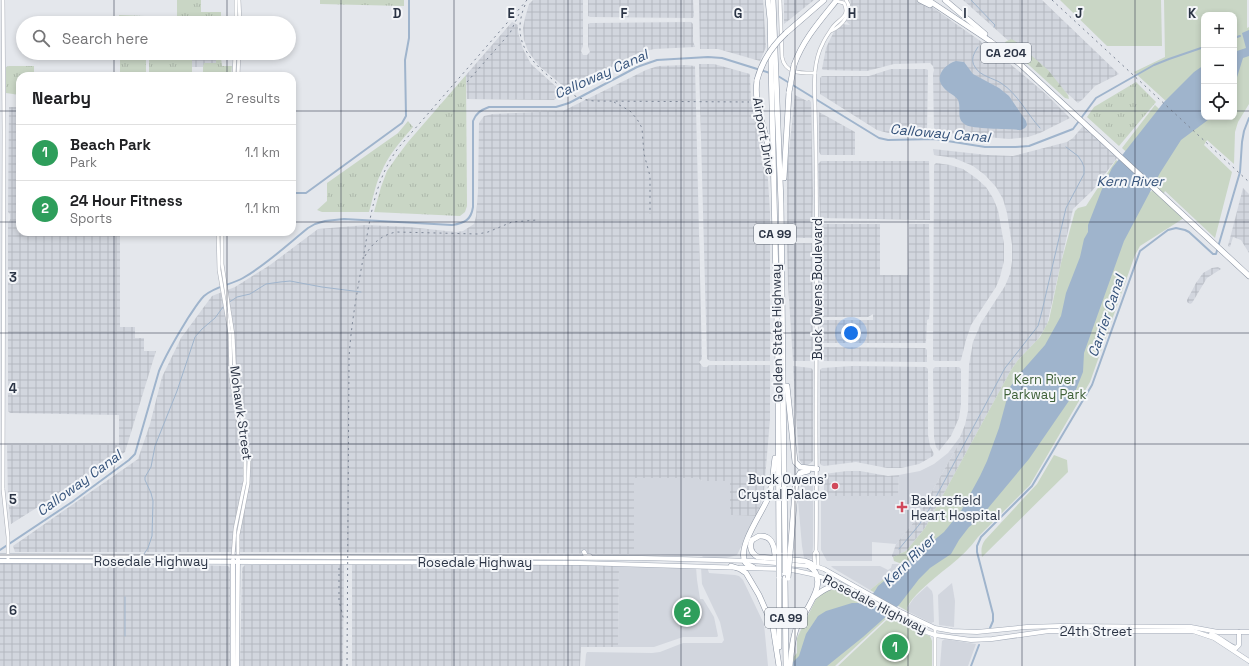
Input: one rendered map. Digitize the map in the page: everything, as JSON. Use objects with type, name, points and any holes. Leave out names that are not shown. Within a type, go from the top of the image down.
[{"type":"highway","name":"Golden State Highway","points":[[768,0],[773,39]]},
{"type":"highway","name":"Golden State Highway","points":[[773,0],[775,111],[781,203],[781,357],[778,368],[777,433],[779,666]]},
{"type":"highway","points":[[805,17],[820,0]]},
{"type":"highway","name":"Airport Drive","points":[[774,203],[770,152],[757,103],[757,80],[767,55],[777,42],[824,0]]},
{"type":"highway","points":[[920,0],[954,16]]},
{"type":"highway","name":"CA 204","points":[[928,0],[954,16],[1006,53],[1085,122],[1214,241],[1249,271]]},
{"type":"highway","name":"CA 204","points":[[933,0],[985,34],[1026,65],[1076,114]]},
{"type":"highway","points":[[945,0],[985,34]]},
{"type":"highway","name":"Airport Drive","points":[[781,203],[783,195],[789,92],[794,66],[808,37],[836,1]]},
{"type":"highway","name":"Golden State Highway","points":[[775,111],[774,203],[781,357],[784,369],[787,554],[786,666]]},
{"type":"highway","name":"CA 204","points":[[1224,250],[1249,276]]},
{"type":"highway","points":[[784,369],[794,461],[800,467],[817,469]]},
{"type":"highway","points":[[753,567],[745,561],[745,545],[764,508],[769,493],[773,474],[777,433]]},
{"type":"highway","points":[[787,554],[796,480],[802,472],[817,469]]},
{"type":"highway","points":[[777,554],[773,543],[768,537],[759,536],[752,540],[751,549],[758,557],[810,563],[816,569],[818,585],[813,598],[796,629],[790,666]]},
{"type":"highway","points":[[731,566],[746,573],[759,595],[773,627],[779,666]]},
{"type":"highway","points":[[809,566],[816,569]]},
{"type":"highway","points":[[813,598],[823,590],[832,587],[843,587],[852,590]]},
{"type":"main road","points":[[3,0],[3,489],[8,540],[8,558]]},
{"type":"main road","points":[[236,0],[236,16]]},
{"type":"main road","points":[[239,0],[240,16]]},
{"type":"main road","points":[[780,0],[782,57],[784,63],[789,69],[795,72],[815,73]]},
{"type":"main road","name":"Buck Owens Boulevard","points":[[831,31],[841,24],[848,14],[850,7],[846,0]]},
{"type":"main road","name":"Buck Owens Boulevard","points":[[816,569],[814,554],[816,551],[817,469],[816,164],[814,92],[815,73],[820,50],[832,28],[843,17],[846,10],[844,3],[836,1]]},
{"type":"main road","points":[[234,72],[235,60]]},
{"type":"main road","points":[[238,72],[239,60]]},
{"type":"main road","name":"Mohawk Street","points":[[220,236],[220,252],[222,256],[224,285]]},
{"type":"main road","name":"Mohawk Street","points":[[220,236],[219,263],[233,335],[235,379],[249,460],[248,484],[238,535],[236,559],[233,666]]},
{"type":"main road","points":[[584,552],[586,556],[618,558]]},
{"type":"main road","name":"Rosedale Highway","points":[[0,556],[8,558],[584,563],[783,568],[808,572],[816,569],[829,571],[896,616],[921,630],[935,635]]},
{"type":"main road","name":"Rosedale Highway","points":[[0,561],[8,558]]},
{"type":"main road","points":[[519,562],[525,558]]},
{"type":"main road","points":[[584,563],[587,561],[610,561],[618,558]]},
{"type":"main road","name":"Rosedale Highway","points":[[236,559],[618,558],[745,561],[809,566]]},
{"type":"main road","name":"Mohawk Street","points":[[236,559],[237,666]]},
{"type":"main road","name":"Rosedale Highway","points":[[816,569],[826,578],[852,590],[863,593],[936,628]]},
{"type":"main road","name":"24th Street","points":[[936,628],[958,632],[977,632],[1053,626],[1191,627],[1218,632],[1249,632]]},
{"type":"main road","points":[[1013,635],[1024,631],[1027,627]]},
{"type":"main road","points":[[935,666],[936,628]]},
{"type":"main road","name":"24th Street","points":[[935,635],[968,640],[1049,631],[1184,631],[1201,633],[1219,640],[1239,656],[1249,661]]},
{"type":"main road","points":[[1201,633],[1216,635],[1236,648],[1239,645],[1239,632]]},
{"type":"main road","points":[[233,635],[235,635],[235,646],[237,651]]},
{"type":"shaded area","points":[[533,0],[583,0],[583,46],[581,51],[583,55],[587,55],[590,52],[588,46],[588,24],[590,23],[691,22],[693,24],[693,41],[695,47],[654,49],[638,53],[568,90],[539,66],[528,51],[524,40],[523,28],[529,4]]},
{"type":"shaded area","points":[[588,0],[693,0],[694,16],[693,18],[590,17],[588,16]]},
{"type":"shaded area","points":[[699,0],[763,0],[766,47],[760,61],[718,49],[700,49]]},
{"type":"shaded area","points":[[784,0],[814,0],[784,24]]},
{"type":"shaded area","points":[[850,0],[922,0],[996,52],[1046,94],[1070,118],[1040,133],[1028,137],[1009,139],[933,132],[934,70],[930,63],[894,64],[867,71],[822,69],[826,48],[837,25],[850,25],[846,21],[852,11]]},
{"type":"shaded area","points":[[963,0],[1042,0],[1119,74],[1095,86],[1078,103]]},
{"type":"shaded area","points":[[512,22],[518,25],[518,32],[523,49],[531,64],[562,92],[554,100],[467,99],[466,75]]},
{"type":"shaded area","points":[[192,60],[216,60],[216,63],[205,63],[203,67],[192,67]]},
{"type":"shaded area","points":[[699,64],[714,64],[750,74],[751,103],[765,149],[767,164],[770,213],[770,361],[710,361],[707,359]]},
{"type":"shaded area","points":[[658,66],[695,66],[702,359],[699,362],[703,367],[707,367],[709,365],[770,365],[770,419],[764,491],[756,516],[730,515],[730,481],[702,481],[698,478],[634,478],[634,554],[15,552],[13,546],[138,459],[150,424],[162,377],[181,338],[212,296],[235,287],[270,265],[318,229],[366,225],[409,227],[456,232],[463,231],[474,224],[476,216],[478,192],[479,123],[484,116],[493,114],[563,111],[646,70]]},
{"type":"shaded area","points":[[891,69],[928,70],[927,132],[888,133],[877,130],[820,94],[820,78],[822,76],[869,76]]},
{"type":"shaded area","points":[[795,95],[811,102],[813,195],[812,238],[787,238],[787,170]]},
{"type":"shaded area","points":[[9,107],[16,107],[16,236],[120,236],[120,327],[135,327],[135,338],[144,338],[144,351],[156,351],[125,452],[11,524],[8,499],[7,445],[119,445],[119,415],[10,413],[8,411],[8,223],[10,220],[10,214],[8,212]]},
{"type":"shaded area","points":[[819,112],[855,132],[855,155],[821,155],[819,152]]},
{"type":"shaded area","points":[[1083,126],[1117,158],[1093,190],[1073,209],[1047,325],[1038,339],[1018,360],[1011,370],[925,528],[906,551],[893,557],[896,544],[917,518],[962,438],[960,437],[965,425],[968,411],[969,365],[973,342],[981,323],[1005,286],[1010,274],[1012,261],[1012,245],[1007,213],[1003,199],[996,187],[985,175],[973,166],[954,158],[934,155],[933,149],[987,155],[1013,156],[1067,142],[1073,138]]},
{"type":"shaded area","points":[[821,161],[929,161],[930,220],[820,218],[818,164]]},
{"type":"shaded area","points":[[936,163],[963,169],[986,187],[998,210],[1004,244],[1004,261],[1000,277],[996,287],[971,325],[960,361],[933,360],[934,165]]},
{"type":"shaded area","points":[[1243,188],[1249,194],[1249,253],[1241,240],[1233,237],[1230,247],[1228,246]]},
{"type":"shaded area","points":[[880,224],[880,275],[908,275],[909,224],[929,224],[930,304],[929,319],[927,320],[926,343],[821,343],[821,320],[873,320],[873,314],[868,317],[823,317],[819,315],[819,231],[820,225]]},
{"type":"shaded area","points":[[787,243],[812,243],[813,359],[811,361],[793,361]]},
{"type":"shaded area","points":[[1218,267],[1221,269],[1207,278],[1192,303],[1190,304],[1187,302],[1196,283],[1203,273],[1212,268]]},
{"type":"shaded area","points":[[822,347],[925,348],[927,350],[927,362],[822,361],[820,360],[820,350]]},
{"type":"shaded area","points":[[793,366],[811,368],[813,370],[813,461],[808,465],[802,464],[799,459]]},
{"type":"shaded area","points":[[853,366],[926,367],[928,369],[928,435],[930,446],[934,454],[933,456],[919,464],[901,468],[887,468],[856,462],[824,466],[821,465],[820,370],[822,368]]},
{"type":"shaded area","points":[[935,367],[959,367],[961,369],[961,404],[959,418],[951,436],[939,451],[936,447],[934,438],[933,369]]},
{"type":"shaded area","points":[[960,437],[962,438],[917,518],[896,544],[872,542],[872,561],[827,561],[821,550],[821,496],[898,496],[899,475],[920,471],[934,464],[948,453]]},
{"type":"shaded area","points":[[860,471],[888,476],[899,475],[898,496],[824,496],[824,474]]},
{"type":"shaded area","points":[[809,475],[813,478],[812,559],[804,558],[798,500],[802,479]]},
{"type":"shaded area","points":[[634,478],[698,478],[702,481],[731,481],[730,515],[756,516],[737,555],[726,558],[704,558],[702,556],[634,554]]},
{"type":"shaded area","points":[[0,563],[119,563],[228,566],[230,568],[230,666],[0,666]]},
{"type":"shaded area","points":[[344,564],[343,666],[240,666],[242,568],[245,565]]},
{"type":"shaded area","points":[[352,564],[619,565],[618,647],[581,647],[580,666],[352,666]]},
{"type":"shaded area","points":[[892,564],[902,564],[870,590],[831,566],[880,566],[888,570],[891,568]]},
{"type":"shaded area","points":[[619,565],[696,567],[700,599],[703,599],[714,617],[718,636],[683,637],[654,647],[618,647]]},
{"type":"shaded area","points":[[701,567],[707,567],[709,573],[735,575],[739,576],[743,580],[764,624],[768,666],[585,666],[587,652],[652,653],[660,652],[683,643],[722,643],[724,640],[720,622],[702,584]]},
{"type":"shaded area","points":[[952,583],[955,601],[954,627],[939,625],[938,595]]},
{"type":"shaded area","points":[[927,586],[932,591],[933,595],[934,622],[931,623],[909,612],[907,608],[914,598]]},
{"type":"shaded area","points":[[945,639],[976,644],[968,666],[940,666],[942,641]]},
{"type":"green space","points":[[177,0],[201,0],[201,12],[221,12],[221,16],[177,16]]},
{"type":"green space","points":[[320,0],[404,0],[404,6],[320,4]]},
{"type":"green space","points":[[1060,0],[1161,0],[1162,46],[1107,46]]},
{"type":"green space","name":"Kern River Parkway Park","points":[[1164,0],[1247,0],[1247,28],[1249,27],[1249,104],[1238,122],[1235,132],[1234,164],[1207,140],[1204,145],[1232,172],[1215,238],[1165,191],[1162,197],[1184,218],[1140,246],[1135,255],[1090,382],[1030,485],[958,559],[916,595],[907,608],[909,612],[870,590],[902,564],[894,561],[893,557],[906,551],[925,528],[1011,370],[1018,360],[1040,337],[1046,326],[1049,320],[1061,263],[1075,211],[1078,208],[1086,206],[1116,160],[1151,192],[1157,180],[1122,148],[1155,105],[1185,134],[1168,103],[1134,72],[1165,57]]},
{"type":"green space","points":[[119,15],[145,16],[119,16]]},
{"type":"green space","points":[[1011,39],[1048,70],[1068,95],[1069,99],[1065,98],[1006,44],[1005,42]]},
{"type":"green space","points":[[120,60],[146,60],[146,72],[120,72]]},
{"type":"green space","points":[[149,60],[192,60],[192,72],[149,72]]},
{"type":"green space","points":[[216,60],[221,60],[222,66],[232,66],[231,72],[203,72],[204,63],[216,63]]},
{"type":"green space","points":[[34,66],[34,72],[16,72],[16,94],[6,93],[6,67]]},
{"type":"green space","points":[[466,75],[467,206],[465,212],[460,216],[374,212],[387,171],[408,142]]},
{"type":"green space","points":[[1136,82],[1156,102],[1119,146],[1087,117],[1094,107]]},
{"type":"green space","points":[[408,121],[413,127],[387,160],[377,182],[369,212],[322,212],[317,210],[327,201],[327,183],[398,133]]},
{"type":"green space","points":[[1054,455],[1067,460],[1068,472],[982,557],[981,552],[985,540],[1037,484]]},
{"type":"green space","points":[[841,589],[890,615],[835,666],[785,666],[797,653],[797,638],[817,597],[827,590]]},
{"type":"green space","points":[[891,616],[916,631],[930,636],[932,641],[932,666],[838,666]]},
{"type":"water","points":[[1249,30],[1249,56],[1243,58],[1237,77],[1237,51],[1246,48],[1242,33]]},
{"type":"water","points":[[956,61],[964,62],[973,74],[999,88],[1009,96],[1026,121],[1027,125],[1025,128],[1021,130],[984,128],[970,126],[963,123],[960,117],[958,100],[944,88],[940,80],[940,75],[944,68]]},
{"type":"water","name":"Kern River","points":[[1201,67],[1201,120],[1208,120],[1181,140],[1160,173],[1124,241],[1084,353],[1083,372],[1075,392],[1029,459],[979,519],[969,527],[951,554],[930,568],[919,579],[899,605],[827,666],[789,666],[799,656],[806,634],[818,616],[826,611],[852,603],[865,603],[878,586],[944,532],[961,511],[987,461],[999,428],[1010,387],[1045,345],[1061,316],[1066,293],[1080,257],[1084,239],[1088,232],[1088,225],[1112,168],[1164,102],[1194,72]]},
{"type":"waterway","points":[[296,193],[306,193],[402,123],[406,116],[405,60],[409,38],[409,0]]},
{"type":"waterway","points":[[971,0],[995,25],[994,27]]},
{"type":"waterway","points":[[978,47],[973,59],[977,70],[983,75],[998,81],[1007,88],[1017,98],[1040,128]]},
{"type":"waterway","name":"Calloway Canal","points":[[778,76],[879,138],[888,140],[935,139],[985,147],[1016,147],[1029,146],[1073,129],[1096,98],[1154,65],[1201,48]]},
{"type":"waterway","name":"Calloway Canal","points":[[0,550],[72,502],[135,454],[162,364],[188,318],[200,301],[208,293],[252,273],[308,228],[325,221],[344,219],[452,225],[467,220],[471,215],[473,207],[473,121],[477,114],[481,111],[489,107],[556,107],[569,103],[637,67],[657,60],[708,57],[722,58],[770,73]]},
{"type":"waterway","name":"Carrier Canal","points":[[990,628],[993,621],[993,614],[977,552],[977,546],[981,537],[1032,486],[1092,385],[1140,251],[1168,230],[1176,228],[1189,232],[1213,254],[1216,254],[1240,172],[1242,142],[1249,118]]},
{"type":"waterway","points":[[899,549],[919,525],[930,508],[1005,368],[1038,326],[1066,208],[1084,174],[1082,162],[1078,156],[1066,147]]},
{"type":"waterway","points":[[225,305],[237,297],[250,294],[266,284],[290,281],[361,292]]},
{"type":"waterway","points":[[144,554],[148,548],[152,536],[153,501],[145,477],[151,467],[155,446],[177,391],[195,337],[215,318],[223,307]]},
{"type":"waterway","points":[[125,597],[125,636]]},
{"type":"waterway","name":"Carrier Canal","points":[[971,666],[979,645]]},
{"type":"railway","points":[[347,666],[349,358],[356,296],[374,201],[384,173],[399,147],[527,0]]},
{"type":"railway","points":[[1052,0],[1249,182]]},
{"type":"railway","points":[[525,5],[521,17],[520,28],[521,38],[529,56],[543,71],[577,97],[595,101],[749,102]]},
{"type":"railway","points":[[467,82],[510,33],[519,14]]},
{"type":"railway","points":[[614,102],[630,111],[642,128],[644,154],[650,176],[650,214]]},
{"type":"railway","points":[[365,256],[378,240],[386,235],[396,232],[478,234],[488,232],[512,222],[537,220]]},
{"type":"railway","points":[[339,568],[339,601],[344,621]]},
{"type":"place","name":"Buck Owens' Crystal Palace","points":[[835,486]]},
{"type":"place","name":"Bakersfield Heart Hospital","points":[[902,507]]},
{"type":"place","name":"24 Hour Fitness","points":[[687,612]]},
{"type":"place","name":"Beach Park","points":[[895,647]]}]
